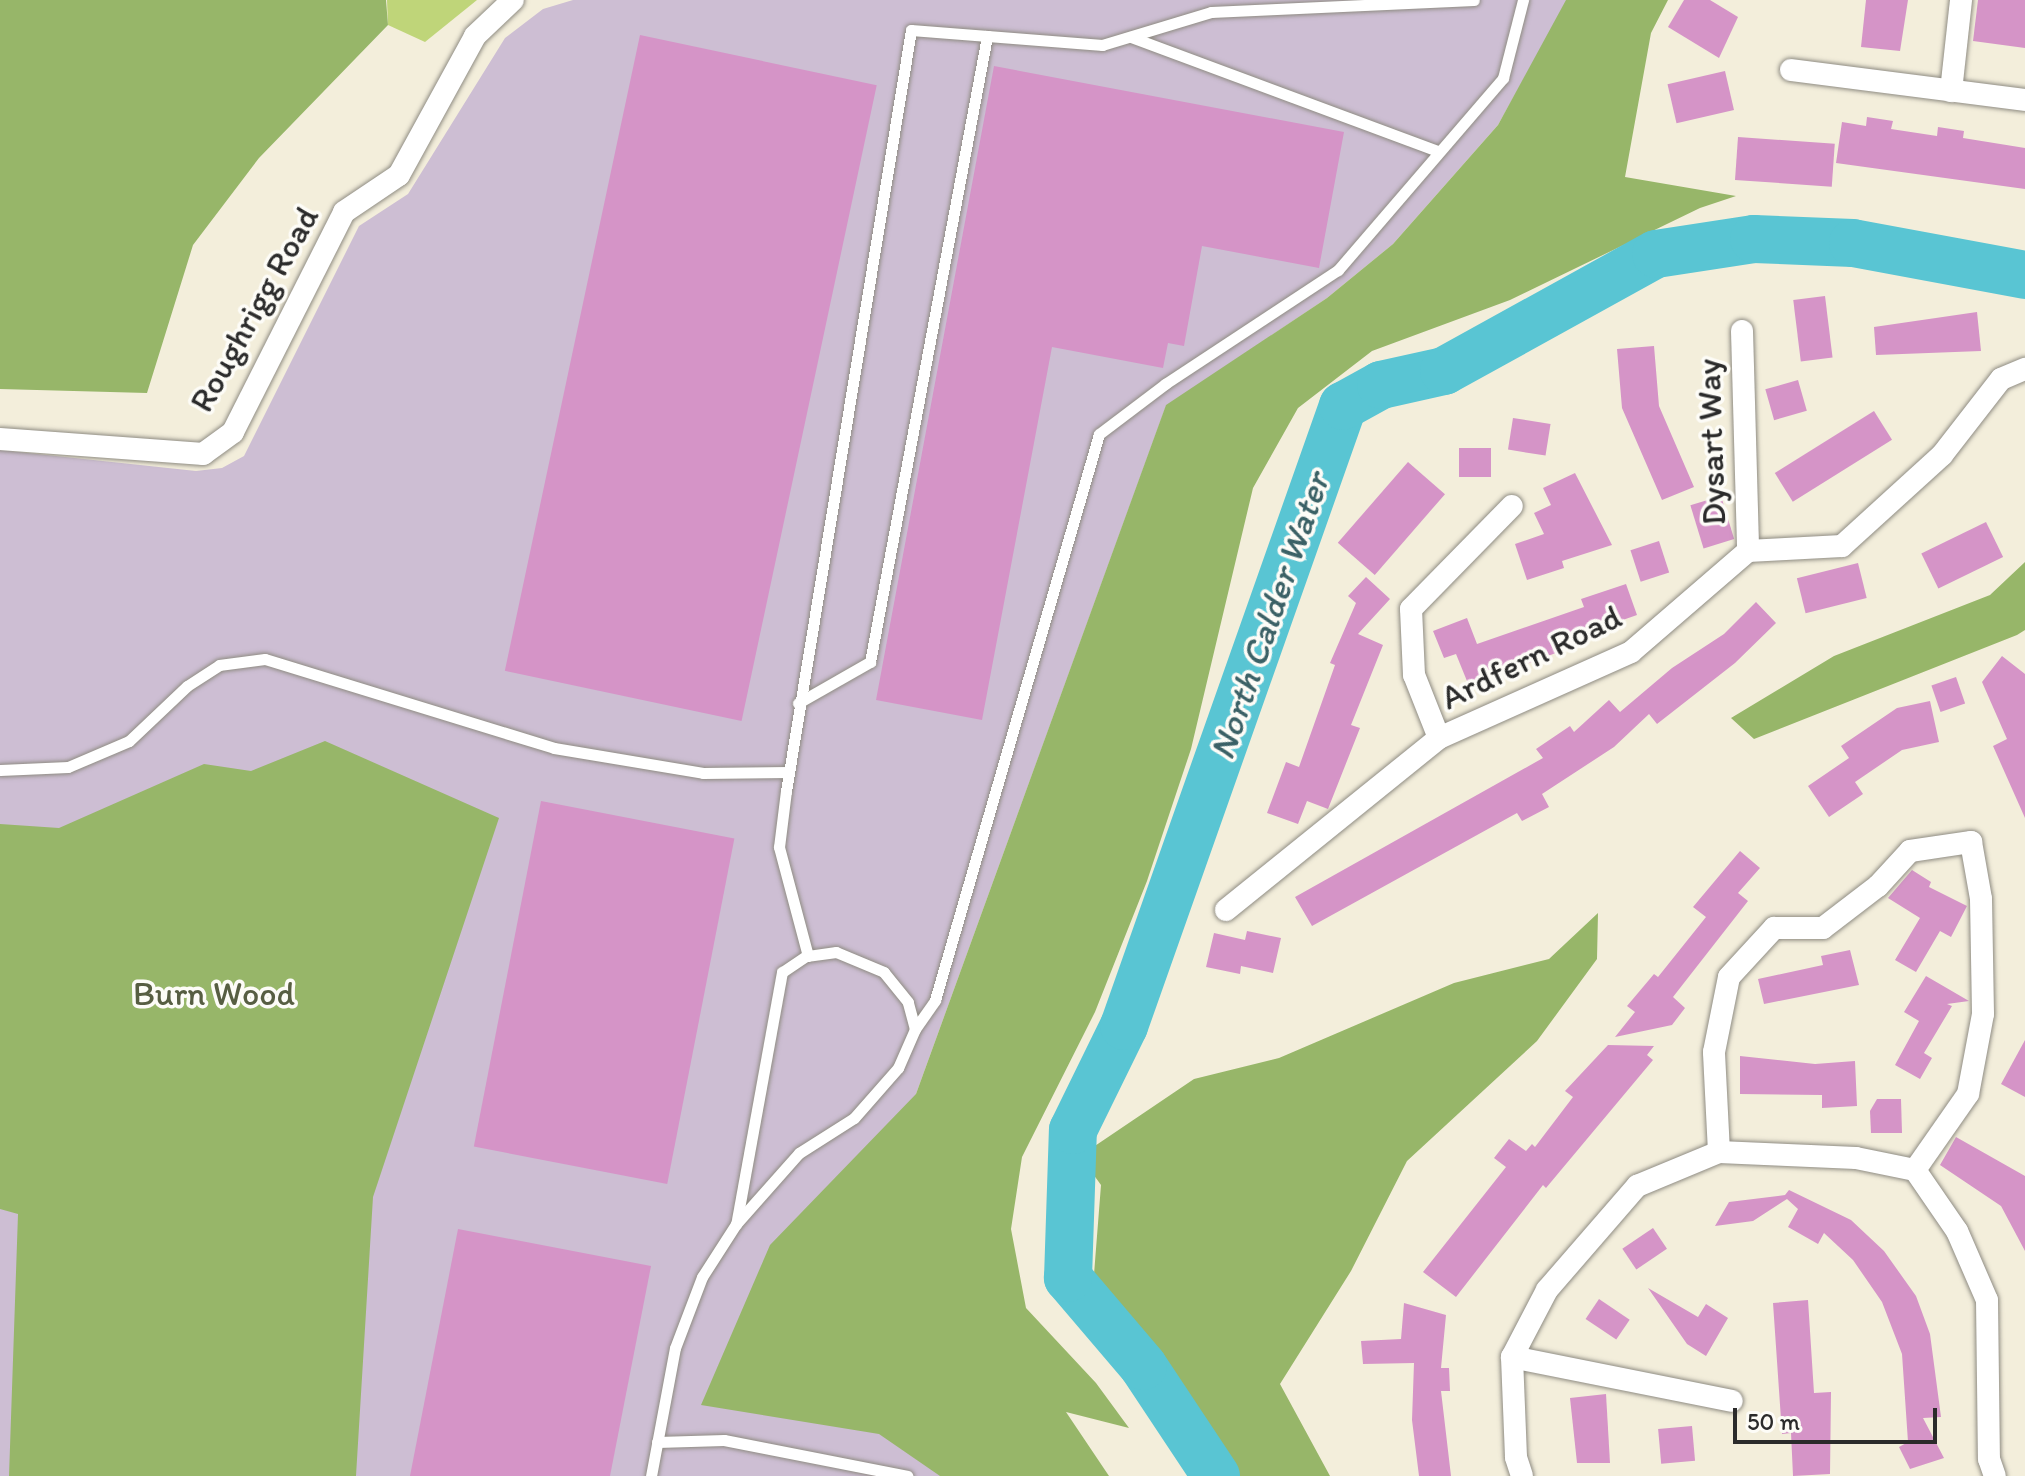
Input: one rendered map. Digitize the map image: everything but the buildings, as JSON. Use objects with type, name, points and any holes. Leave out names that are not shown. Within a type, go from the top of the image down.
[{"type":"street","name":"Roughrigg Road","points":[[0,439],[203,454],[233,432],[344,212],[399,175],[475,36],[513,0]]},
{"type":"street","points":[[1951,91],[1961,0]]},
{"type":"street","points":[[1791,70],[2025,100]]},
{"type":"street","name":"Dysart Way","points":[[1742,331],[1748,551]]},
{"type":"street","points":[[1748,551],[1842,546],[1942,455],[2001,379],[2025,369]]},
{"type":"street","points":[[1439,738],[1414,675],[1411,609],[1512,506]]},
{"type":"street","name":"Ardfern Road","points":[[1226,910],[1439,738],[1631,652],[1748,551]]},
{"type":"street","points":[[1719,1152],[1714,1052],[1729,977],[1774,928],[1823,928],[1878,886],[1910,851],[1971,842],[1981,899],[1983,1014],[1968,1094],[1915,1170]]},
{"type":"street","points":[[1522,1476],[1516,1457],[1512,1357],[1547,1290],[1637,1186],[1719,1152],[1856,1158],[1915,1170],[1957,1231],[1987,1300],[1989,1459],[1995,1476]]},
{"type":"street","points":[[1512,1357],[1732,1401]]},
{"type":"lane","points":[[808,956],[779,847],[798,703],[911,30],[1102,45],[1211,12],[1474,0]]},
{"type":"lane","points":[[651,1476],[675,1348],[702,1277],[736,1224],[799,1153],[854,1118],[898,1068],[915,1029],[935,1000],[1099,434],[1165,384],[1338,270],[1437,151],[1503,78],[1523,0]]},
{"type":"lane","points":[[798,703],[870,662],[987,36]]},
{"type":"lane","points":[[1131,37],[1437,151]]},
{"type":"lane","points":[[0,770],[68,767],[129,741],[187,686],[219,665],[265,659],[554,748],[703,773],[788,772]]},
{"type":"lane","points":[[736,1224],[775,994],[782,972],[808,956],[836,952],[884,972],[908,1002],[915,1029]]},
{"type":"lane","points":[[657,1442],[724,1440],[907,1476]]},
{"type":"shaded area","points":[[573,0],[1568,0],[1498,125],[1393,244],[1327,298],[1166,406],[916,1094],[957,1476],[0,1476],[0,450],[196,471],[222,468],[244,456],[359,226],[408,194],[505,38],[543,9]]},
{"type":"green space","points":[[0,0],[386,0],[388,25],[259,158],[193,245],[147,393],[0,389]]},
{"type":"green space","points":[[387,0],[477,0],[425,42],[388,25]]},
{"type":"green space","points":[[1566,0],[1668,0],[1651,33],[1625,177],[1736,196],[1700,208],[1510,300],[1372,351],[1298,408],[1253,488],[1191,749],[1147,881],[1095,1012],[1022,1157],[1011,1229],[1026,1308],[1096,1383],[1129,1428],[1066,1412],[1109,1476],[940,1476],[879,1434],[701,1405],[770,1245],[916,1094],[1166,405],[1327,298],[1393,244],[1498,125]]},
{"type":"green space","points":[[2025,562],[2025,630],[2017,635],[1754,739],[1731,718],[1834,656],[1990,595]]},
{"type":"green space","name":"Burn Wood","points":[[325,741],[499,818],[373,1197],[356,1476],[9,1476],[18,1214],[0,1209],[0,824],[59,828],[204,764],[251,771]]},
{"type":"green space","points":[[1598,913],[1597,959],[1537,1041],[1407,1161],[1351,1271],[1280,1384],[1330,1476],[1237,1476],[1173,1378],[1093,1287],[1101,1185],[1080,1156],[1194,1079],[1279,1058],[1454,983],[1549,959]]},
{"type":"waterway","name":"North Calder Water","points":[[1216,1476],[1143,1366],[1068,1278],[1073,1130],[1124,1026],[1343,406],[1381,385],[1444,371],[1656,254],[1754,239],[1853,243],[2025,275]]}]
